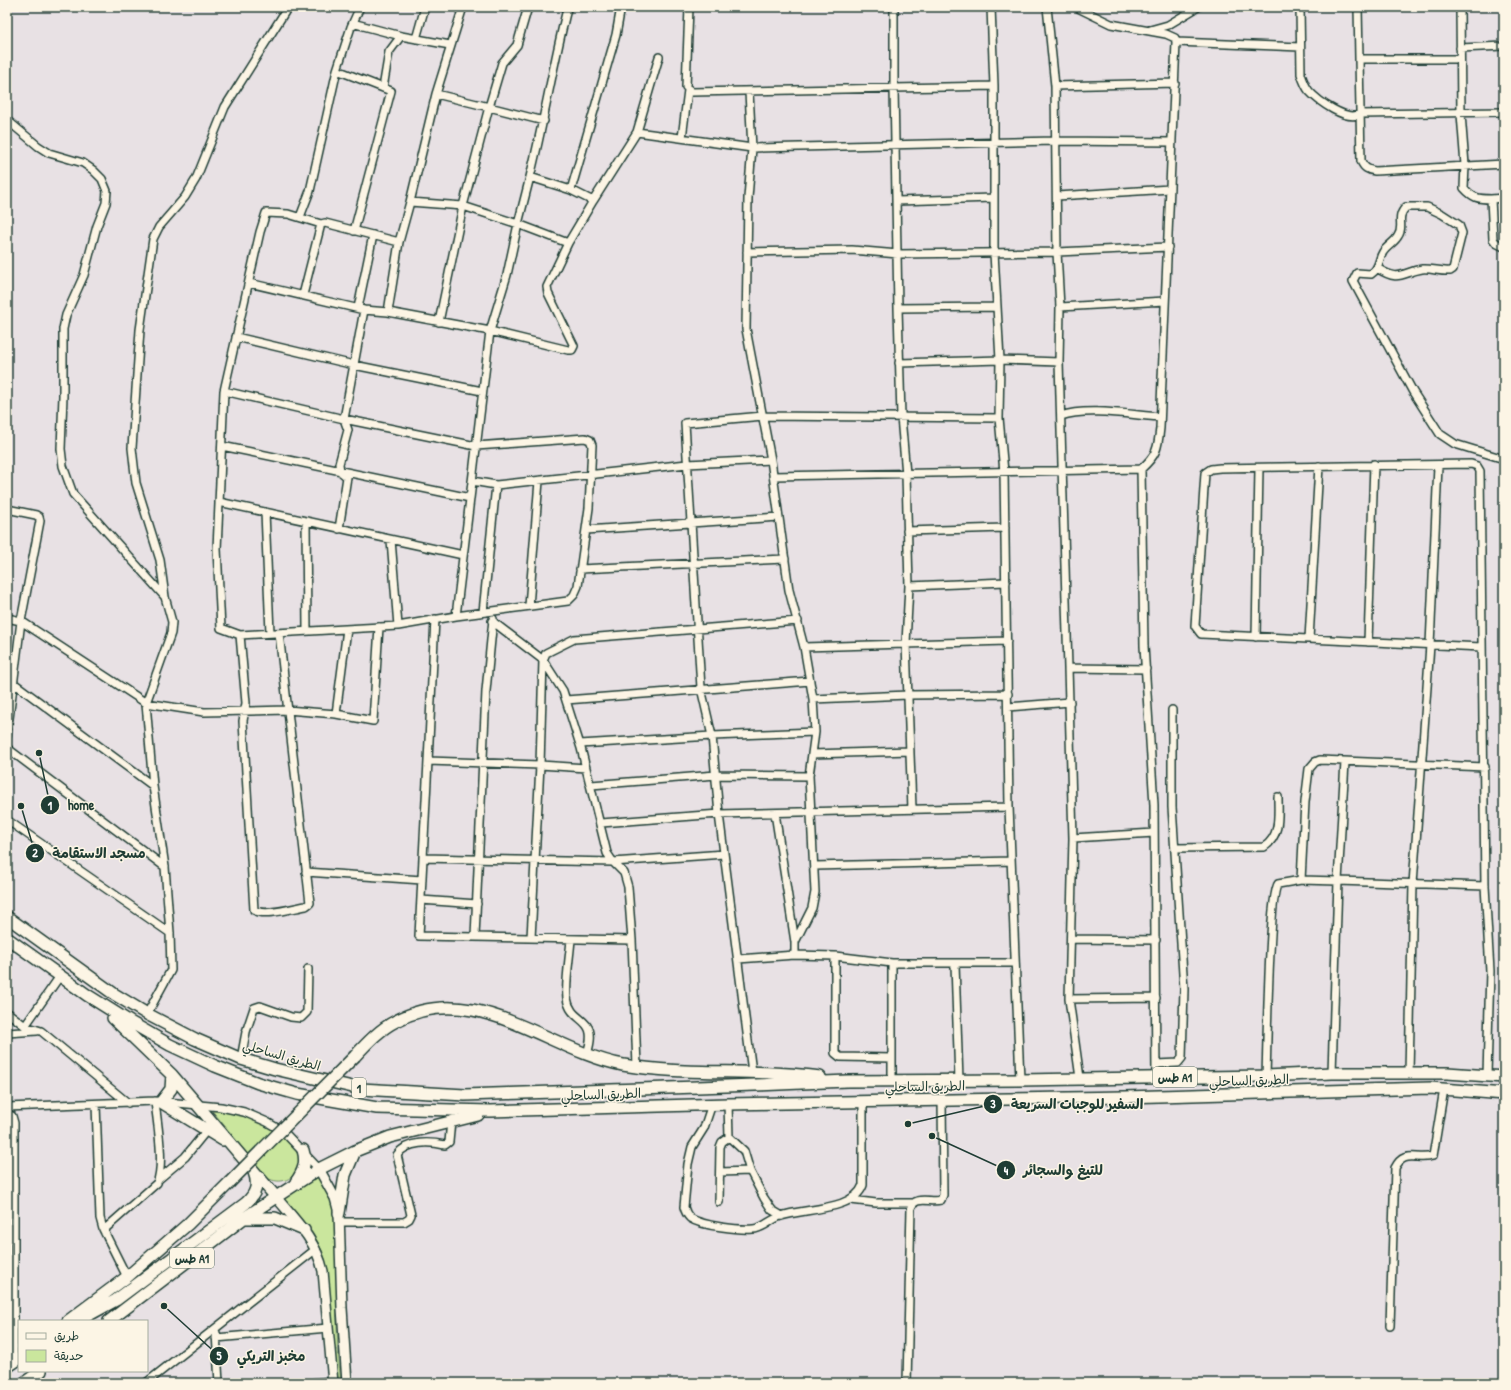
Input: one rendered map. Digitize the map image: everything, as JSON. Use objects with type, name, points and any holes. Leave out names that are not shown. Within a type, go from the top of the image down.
[{"type":"highway","name":"الطريق الساحلي","points":[[7,917],[114,994],[147,1014],[195,1039],[241,1059],[312,1079],[362,1089],[465,1095],[755,1086],[846,1080],[892,1082],[1266,1076],[1332,1073],[1408,1073],[1487,1075],[1504,1077]]},
{"type":"highway","name":"الطريق الساحلي","points":[[7,938],[87,995],[170,1045],[215,1066],[258,1084],[304,1096],[377,1108],[490,1112],[712,1104],[942,1099],[1125,1098],[1444,1088],[1504,1094]]},
{"type":"highway","points":[[87,995],[138,1040],[172,1074],[199,1104],[231,1146],[275,1196]]},
{"type":"highway","name":"طس A1","points":[[69,1320],[127,1277],[188,1224],[374,1036],[396,1021],[420,1011],[444,1008],[465,1008],[506,1019],[587,1054]]},
{"type":"highway","points":[[587,1054],[623,1064],[637,1066],[807,1075],[846,1080]]},
{"type":"highway","points":[[172,1074],[171,1089],[158,1101],[231,1146]]},
{"type":"highway","name":"الطريق الساحلي","points":[[111,1320],[244,1218],[275,1196],[319,1170],[355,1151],[390,1137],[490,1112]]},
{"type":"highway","points":[[294,1184],[304,1170],[305,1160],[303,1150]]},
{"type":"highway","points":[[339,1217],[345,1175],[355,1151]]},
{"type":"highway","points":[[80,1320],[116,1300],[246,1203],[255,1192],[256,1178],[254,1171]]},
{"type":"highway","points":[[244,1218],[275,1218],[304,1230]]},
{"type":"highway","points":[[27,1382],[40,1372]]},
{"type":"main road","points":[[319,1170],[335,1198],[339,1217],[342,1308],[347,1383]]},
{"type":"main road","points":[[275,1196],[304,1230],[316,1249],[323,1271],[333,1382]]},
{"type":"street","points":[[147,1014],[171,970],[165,867],[153,786],[146,703],[171,633],[172,622],[165,597],[160,560],[136,483],[132,448],[140,330],[153,240],[159,227],[185,197],[196,179],[225,107],[288,7]]},
{"type":"street","points":[[300,217],[310,191],[337,70],[351,26],[360,7]]},
{"type":"street","points":[[416,39],[425,7]]},
{"type":"street","points":[[388,312],[399,242],[436,94],[462,7]]},
{"type":"street","points":[[439,322],[464,206],[489,107],[502,63],[518,45],[528,7]]},
{"type":"street","points":[[456,616],[490,331],[507,275],[518,224],[544,121],[553,66],[568,9],[566,7]]},
{"type":"street","points":[[571,190],[616,35],[621,7]]},
{"type":"street","points":[[682,138],[688,90],[686,87],[689,7]]},
{"type":"street","points":[[894,7],[899,363],[901,417],[906,474],[909,586],[906,643],[912,809]]},
{"type":"street","points":[[991,7],[994,86],[994,252],[1000,360],[999,418],[1004,472],[1009,807],[1014,963],[1020,1080]]},
{"type":"street","points":[[1047,7],[1055,86],[1057,252],[1060,307],[1059,362],[1070,702],[1073,838],[1069,999],[1080,1078]]},
{"type":"street","points":[[773,476],[1004,472],[1062,469],[1141,469],[1153,458],[1157,451],[1160,417],[1176,42],[1175,38],[1171,36],[1111,24],[1076,7]]},
{"type":"street","points":[[1147,31],[1168,25],[1198,7]]},
{"type":"street","points":[[1300,7],[1301,74],[1304,83],[1310,92],[1330,108],[1346,115],[1357,116],[1360,114],[1461,114],[1504,112]]},
{"type":"street","points":[[1358,7],[1361,161],[1363,165],[1370,171],[1504,164]]},
{"type":"street","points":[[1460,7],[1461,114],[1465,165],[1464,188],[1470,195],[1478,199],[1504,198]]},
{"type":"street","points":[[351,26],[356,24],[400,36],[450,45]]},
{"type":"street","points":[[383,88],[390,52],[400,36]]},
{"type":"street","points":[[1176,42],[1300,47]]},
{"type":"street","points":[[1460,48],[1504,46]]},
{"type":"street","points":[[249,283],[361,309],[388,312],[490,331],[572,350],[574,346],[548,293],[547,287],[568,243],[637,132],[659,57]]},
{"type":"street","points":[[1359,59],[1460,59]]},
{"type":"street","points":[[337,70],[391,91],[354,231]]},
{"type":"street","points":[[1055,86],[1175,83]]},
{"type":"street","points":[[688,90],[692,92],[750,92],[994,86]]},
{"type":"street","points":[[750,92],[752,148],[748,198],[746,329],[763,416],[790,590],[804,647],[810,681],[813,699],[815,732],[809,776],[816,892],[812,908],[794,942]]},
{"type":"street","points":[[436,94],[544,121]]},
{"type":"street","points":[[7,120],[38,146],[49,153],[83,163],[93,170],[102,179],[107,192],[106,203],[97,226],[84,275],[66,315],[63,329],[64,396],[61,450],[68,482],[73,494],[165,597]]},
{"type":"street","points":[[637,132],[752,148],[1055,141],[1172,142]]},
{"type":"street","points":[[530,177],[571,190],[593,201]]},
{"type":"street","points":[[1057,196],[1170,189]]},
{"type":"street","points":[[897,201],[993,198]]},
{"type":"street","points":[[1491,199],[1493,238],[1496,243],[1504,247]]},
{"type":"street","points":[[410,202],[464,206],[568,243]]},
{"type":"street","points":[[1378,268],[1391,275],[1403,276],[1424,269],[1453,269],[1462,233],[1459,225],[1442,214],[1427,207],[1406,207],[1402,211],[1400,219],[1401,228],[1399,236],[1383,252],[1378,268],[1371,274],[1357,273],[1353,281],[1413,392],[1440,434],[1455,444],[1504,459]]},
{"type":"street","points":[[224,391],[344,419],[476,446],[585,438],[590,440],[592,445],[591,474],[586,530],[578,586],[572,599],[435,619],[398,626],[240,635],[221,628],[217,549],[224,391],[266,213],[288,214],[321,224],[325,223],[399,242]]},
{"type":"street","points":[[302,295],[321,224]]},
{"type":"street","points":[[339,529],[347,477],[340,471],[339,464],[348,430],[344,419],[354,365],[372,235]]},
{"type":"street","points":[[747,252],[852,250],[898,254],[1057,252],[1168,247]]},
{"type":"street","points":[[1060,307],[1165,301]]},
{"type":"street","points":[[898,308],[996,307]]},
{"type":"street","points":[[236,337],[354,365],[482,391]]},
{"type":"street","points":[[899,363],[1000,360],[1059,362]]},
{"type":"street","points":[[1061,416],[1071,412],[1084,412],[1160,417]]},
{"type":"street","points":[[752,1072],[719,814],[712,736],[701,688],[685,423],[763,416],[999,418]]},
{"type":"street","points":[[222,446],[470,498]]},
{"type":"street","points":[[472,481],[496,485],[687,464],[770,460]]},
{"type":"street","points":[[1368,642],[1374,464]]},
{"type":"street","points":[[1482,647],[1206,635],[1198,631],[1195,626],[1205,473],[1210,469],[1220,468],[1374,464],[1438,466],[1471,464],[1477,466],[1480,471],[1485,767],[1485,886],[1490,971],[1487,1075]]},
{"type":"street","points":[[1309,639],[1319,466]]},
{"type":"street","points":[[1408,1073],[1413,884],[1430,645],[1438,466]]},
{"type":"street","points":[[1256,637],[1259,468]]},
{"type":"street","points":[[1141,469],[1146,669],[1154,833],[1156,1077]]},
{"type":"street","points":[[529,606],[539,481]]},
{"type":"street","points":[[483,612],[496,485]]},
{"type":"street","points":[[220,502],[463,555]]},
{"type":"street","points":[[7,509],[36,515],[39,517],[40,521],[10,680],[7,736]]},
{"type":"street","points":[[265,512],[270,633]]},
{"type":"street","points":[[586,530],[779,517]]},
{"type":"street","points":[[306,521],[307,631]]},
{"type":"street","points":[[907,531],[1005,528]]},
{"type":"street","points":[[391,540],[398,626]]},
{"type":"street","points":[[580,569],[785,559]]},
{"type":"street","points":[[909,586],[1006,582]]},
{"type":"street","points":[[475,937],[482,762],[493,611]]},
{"type":"street","points":[[7,618],[21,622],[146,703],[204,712],[287,710],[336,714],[373,721],[379,627]]},
{"type":"street","points":[[435,619],[420,936],[632,940]]},
{"type":"street","points":[[531,938],[540,765],[543,660],[546,653],[574,639],[798,621]]},
{"type":"street","points":[[492,622],[543,660],[563,691],[580,744],[601,823],[607,853],[613,862],[624,873],[628,887],[632,940],[637,1066]]},
{"type":"street","points":[[336,714],[347,628]]},
{"type":"street","points":[[240,635],[246,703],[243,721],[254,910],[257,912],[267,913],[306,906],[310,903],[279,632]]},
{"type":"street","points":[[804,647],[1007,641]]},
{"type":"street","points":[[1069,668],[1146,669]]},
{"type":"street","points":[[10,680],[153,786]]},
{"type":"street","points":[[566,700],[701,688],[810,681]]},
{"type":"street","points":[[813,699],[908,695],[1008,694]]},
{"type":"street","points":[[1008,707],[1070,702]]},
{"type":"street","points":[[1156,1064],[1178,1063],[1182,1058],[1184,989],[1172,807],[1172,710]]},
{"type":"street","points":[[580,744],[712,736],[815,732]]},
{"type":"street","points":[[7,748],[165,867]]},
{"type":"street","points":[[812,754],[910,752]]},
{"type":"street","points":[[1301,880],[1305,802],[1309,769],[1315,762],[1320,760],[1485,767]]},
{"type":"street","points":[[428,761],[482,762],[586,768]]},
{"type":"street","points":[[1332,1073],[1338,881],[1345,762]]},
{"type":"street","points":[[591,785],[716,775],[809,776]]},
{"type":"street","points":[[1175,848],[1264,847],[1271,842],[1277,830],[1278,797]]},
{"type":"street","points":[[601,823],[719,814],[1009,807]]},
{"type":"street","points":[[774,813],[795,955]]},
{"type":"street","points":[[7,820],[170,933]]},
{"type":"street","points":[[1073,838],[1154,833]]},
{"type":"street","points":[[423,858],[613,862],[724,854]]},
{"type":"street","points":[[814,866],[1011,861]]},
{"type":"street","points":[[306,872],[422,880]]},
{"type":"street","points":[[1266,1076],[1270,936],[1274,891],[1278,884],[1301,880],[1485,886]]},
{"type":"street","points":[[421,900],[477,904]]},
{"type":"street","points":[[571,939],[567,998],[571,1008],[590,1028],[591,1040],[587,1054]]},
{"type":"street","points":[[1071,939],[1156,940]]},
{"type":"street","points":[[738,959],[795,955],[835,956],[892,963],[1014,963]]},
{"type":"street","points":[[835,956],[835,1053],[840,1057],[892,1058]]},
{"type":"street","points":[[892,963],[892,1082]]},
{"type":"street","points":[[955,964],[960,1080]]},
{"type":"street","points":[[241,1059],[246,1032],[254,1008],[260,1006],[291,1017],[301,1018],[307,1012],[308,968]]},
{"type":"street","points":[[25,1026],[60,976]]},
{"type":"street","points":[[1069,999],[1156,998]]},
{"type":"street","points":[[7,1012],[25,1026],[41,1031],[128,1103]]},
{"type":"street","points":[[7,1033],[41,1031]]},
{"type":"street","points":[[1390,1326],[1395,1168],[1398,1161],[1404,1157],[1433,1156],[1444,1088]]},
{"type":"street","points":[[851,1200],[876,1203],[912,1203],[916,1201],[941,1200],[943,1195],[942,1099]]},
{"type":"street","points":[[104,1233],[106,1228],[157,1183],[160,1165],[158,1101]]},
{"type":"street","points":[[7,1107],[158,1101],[221,1107],[244,1112],[267,1122],[284,1132],[303,1150],[319,1170]]},
{"type":"street","points":[[712,1104],[709,1117],[690,1153],[684,1207],[690,1218],[700,1222],[726,1227],[752,1229],[762,1227],[769,1221],[782,1216],[844,1203],[858,1195],[863,1185],[863,1101]]},
{"type":"street","points":[[96,1104],[100,1218],[104,1233],[127,1277]]},
{"type":"street","points":[[728,1104],[729,1137],[744,1151],[750,1171],[772,1210],[782,1216]]},
{"type":"street","points":[[7,1114],[12,1116],[14,1122],[13,1363]]},
{"type":"street","points":[[339,1217],[404,1222],[409,1219],[411,1215],[397,1155],[414,1144],[432,1142],[445,1144],[449,1142],[451,1121]]},
{"type":"street","points":[[159,1178],[185,1157],[207,1130]]},
{"type":"street","points":[[719,1202],[720,1147],[722,1142],[729,1137]]},
{"type":"street","points":[[720,1172],[750,1171]]},
{"type":"street","points":[[907,1383],[912,1203]]},
{"type":"street","points":[[146,1383],[316,1249]]},
{"type":"street","points":[[216,1327],[219,1383]]},
{"type":"street","points":[[216,1338],[328,1328]]},
{"type":"street","points":[[312,1383],[333,1382]]},
{"type":"green space","points":[[210,1108],[235,1113],[254,1119],[281,1134],[289,1140],[299,1153],[300,1161],[297,1170],[290,1178],[286,1180],[277,1181],[267,1178]]},
{"type":"green space","points":[[316,1175],[325,1188],[332,1204],[335,1224],[337,1246],[337,1339],[341,1383],[336,1383],[325,1259],[313,1234],[283,1198]]},
{"type":"place","name":"home","points":[[39,753]]},
{"type":"place","name":"مسجد الاستقامة","points":[[21,806]]},
{"type":"place","name":"السفير للوجبات السريعة","points":[[908,1124]]},
{"type":"place","name":"للتيغ والسجائر","points":[[932,1136]]},
{"type":"place","name":"مخبز التريكي","points":[[164,1306]]}]
